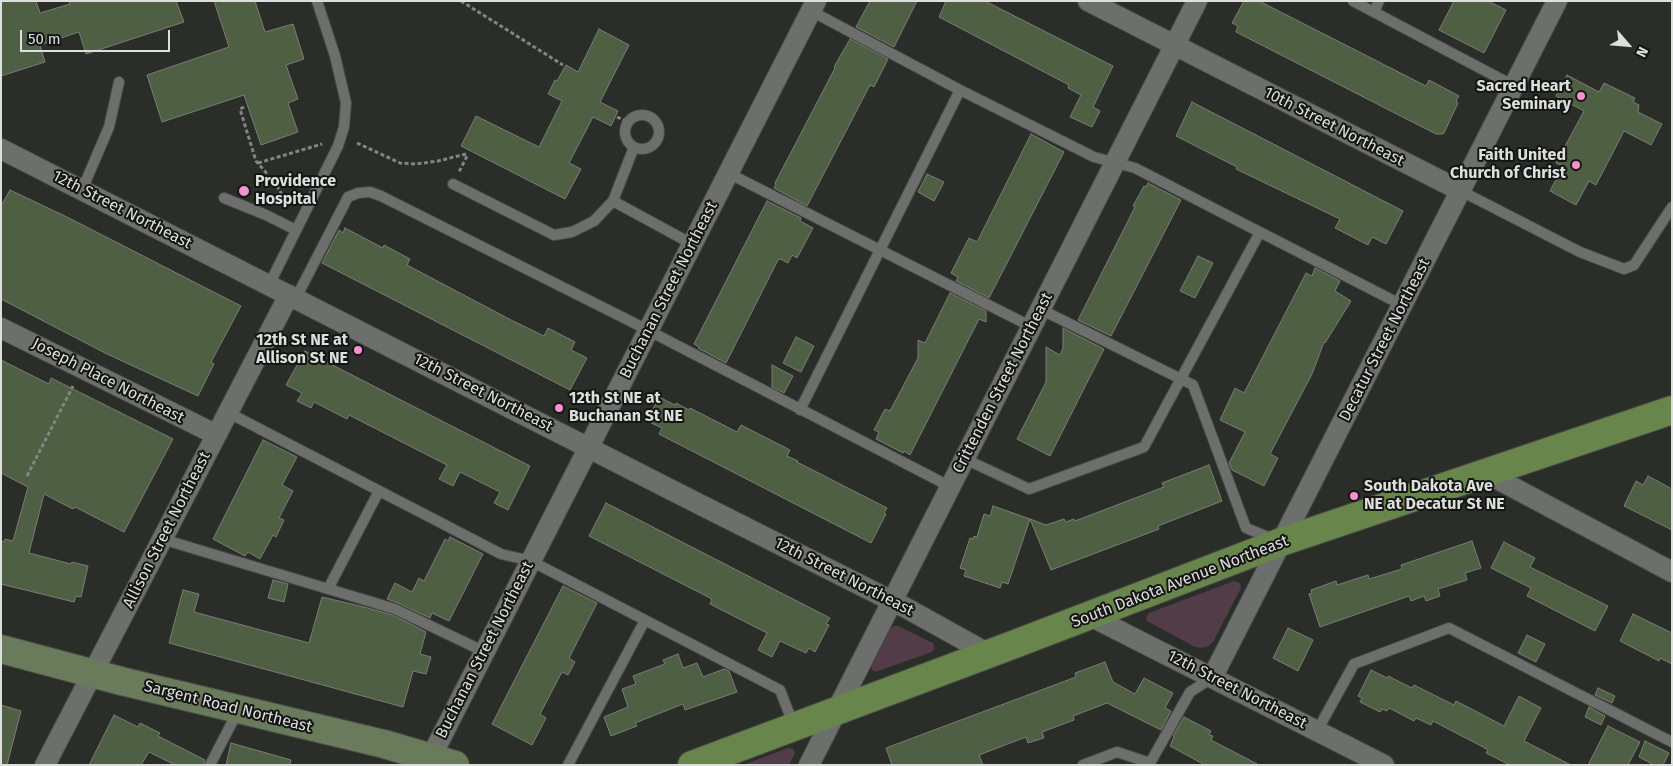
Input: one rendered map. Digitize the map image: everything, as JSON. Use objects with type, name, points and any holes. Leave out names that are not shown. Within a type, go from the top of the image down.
[{"type":"main road","name":"South Dakota Avenue Northeast","points":[[692,765],[1090,616],[1281,542],[1672,410]]},
{"type":"main road","name":"Sargent Road Northeast","points":[[1,649],[239,710],[384,744],[438,762]]},
{"type":"street","name":"10th Street Northeast","points":[[1088,1],[1461,191]]},
{"type":"street","name":"Crittenden Street Northeast","points":[[809,765],[1197,1]]},
{"type":"street","name":"Decatur Street Northeast","points":[[1212,678],[1557,1]]},
{"type":"street","name":"Buchanan Street Northeast","points":[[438,762],[485,652],[813,6]]},
{"type":"street","name":"12th Street Northeast","points":[[1,149],[893,601],[958,635],[989,654]]},
{"type":"street","name":"Allison Street Northeast","points":[[45,765],[215,434],[292,296]]},
{"type":"street","name":"Joseph Place Northeast","points":[[1,328],[215,434]]},
{"type":"street","points":[[1486,473],[1672,572]]},
{"type":"street","name":"12th Street Northeast","points":[[1090,616],[1384,765]]},
{"type":"lane","points":[[269,285],[338,146],[344,127],[346,103],[335,56],[317,1]]},
{"type":"lane","points":[[1353,1],[1514,86]]},
{"type":"lane","points":[[1374,12],[1379,1]]},
{"type":"lane","points":[[813,6],[960,90],[1094,157],[1135,168],[1402,304]]},
{"type":"lane","points":[[82,190],[107,133],[119,82]]},
{"type":"lane","points":[[800,410],[960,90]]},
{"type":"lane","points":[[645,115],[654,119],[658,126],[659,134],[656,141],[650,147],[642,149],[634,147],[628,141],[625,131],[628,122],[636,116],[645,115]]},
{"type":"lane","points":[[453,184],[554,235],[572,232],[594,221],[613,200],[634,147]]},
{"type":"lane","points":[[728,173],[880,250],[1193,385],[1246,528],[1281,542]]},
{"type":"lane","name":"10th Street Northeast","points":[[1461,191],[1580,252],[1624,269],[1634,265],[1672,207]]},
{"type":"lane","points":[[292,296],[348,197],[358,193],[370,192],[390,200],[951,487]]},
{"type":"lane","points":[[224,198],[266,215],[296,230]]},
{"type":"lane","points":[[613,200],[692,244]]},
{"type":"lane","points":[[964,459],[1028,489],[1144,448],[1260,232]]},
{"type":"lane","points":[[227,412],[501,554],[531,561],[780,690],[794,727]]},
{"type":"lane","points":[[328,589],[379,491]]},
{"type":"lane","points":[[162,539],[395,609],[485,652]]},
{"type":"lane","points":[[568,765],[645,620]]},
{"type":"lane","points":[[1317,731],[1354,664],[1449,628],[1672,742]]},
{"type":"lane","points":[[1083,765],[1117,752],[1150,764],[1190,692],[1212,678]]},
{"type":"lane","points":[[210,765],[239,710]]},
{"type":"path","points":[[461,1],[563,66]]},
{"type":"path","points":[[244,107],[240,109],[258,163],[276,184],[288,214]]},
{"type":"path","points":[[617,117],[628,122]]},
{"type":"path","points":[[357,142],[400,163],[416,164],[466,154],[467,156],[453,184]]},
{"type":"path","points":[[258,163],[324,144]]},
{"type":"path","points":[[27,476],[73,386]]},
{"type":"shaded area","points":[[1234,581],[1240,583],[1241,588],[1213,642],[1207,647],[1195,647],[1147,621],[1146,617],[1149,613]]},
{"type":"shaded area","points":[[898,626],[933,643],[935,649],[932,652],[875,672],[871,666],[889,629]]},
{"type":"shaded area","points":[[788,748],[793,749],[795,753],[789,765],[743,765]]},
{"type":"building","points":[[1,1],[36,1],[40,13],[70,4],[69,1],[176,1],[184,22],[86,54],[79,32],[40,45],[45,62],[1,76]]},
{"type":"building","points":[[214,1],[255,1],[265,32],[293,24],[304,59],[286,65],[298,99],[288,103],[298,132],[261,145],[244,95],[162,122],[147,75],[229,47]]},
{"type":"building","points":[[870,1],[917,1],[894,47],[856,27]]},
{"type":"building","points":[[946,1],[985,1],[1113,66],[1093,107],[1100,111],[1092,127],[1070,117],[1081,95],[1068,88],[1069,85],[939,17]]},
{"type":"building","points":[[1244,1],[1259,1],[1426,86],[1429,80],[1459,96],[1456,101],[1458,103],[1445,131],[1443,134],[1436,134],[1236,32],[1238,26],[1232,23]]},
{"type":"building","points":[[1454,1],[1488,1],[1506,10],[1484,53],[1439,30]]},
{"type":"building","points":[[599,29],[629,45],[600,102],[618,111],[611,126],[593,117],[569,163],[581,169],[565,199],[461,146],[476,116],[539,147],[562,101],[548,94],[555,80],[557,81],[566,65],[578,72]]},
{"type":"building","points":[[850,39],[888,59],[874,87],[870,85],[807,206],[774,188],[775,183]]},
{"type":"building","points":[[1567,75],[1599,92],[1604,83],[1635,98],[1633,102],[1639,105],[1638,112],[1662,124],[1651,145],[1624,131],[1596,185],[1589,181],[1576,205],[1550,191],[1563,166],[1556,163],[1584,111],[1556,96]]},
{"type":"building","points":[[1192,102],[1403,211],[1386,244],[1372,237],[1368,245],[1335,228],[1340,219],[1236,169],[1237,167],[1176,136]]},
{"type":"building","points":[[1031,134],[1064,152],[989,298],[956,281],[958,277],[951,273],[969,238],[977,242]]},
{"type":"building","points":[[927,174],[944,182],[934,201],[918,192]]},
{"type":"building","points":[[1148,183],[1181,200],[1111,336],[1078,320],[1135,207],[1133,206],[1144,186],[1146,187]]},
{"type":"building","points":[[10,190],[241,306],[211,362],[214,364],[198,396],[107,354],[1,299],[1,206]]},
{"type":"building","points":[[767,201],[801,218],[800,221],[813,228],[797,258],[792,255],[788,263],[780,259],[778,260],[726,363],[694,344]]},
{"type":"building","points":[[345,228],[383,248],[384,245],[410,259],[407,265],[511,320],[544,336],[548,328],[575,342],[571,350],[587,358],[570,390],[322,263],[339,230],[343,233]]},
{"type":"building","points":[[1198,256],[1213,263],[1195,298],[1180,291]]},
{"type":"building","points":[[1315,268],[1340,281],[1335,291],[1351,301],[1324,342],[1312,374],[1270,454],[1278,458],[1264,486],[1232,470],[1229,463],[1245,432],[1220,420],[1235,388],[1244,393],[1306,273],[1312,276]]},
{"type":"building","points":[[950,293],[986,311],[986,322],[979,319],[910,455],[876,439],[879,432],[874,430],[885,409],[890,411],[918,358],[918,340],[925,343]]},
{"type":"building","points":[[1063,328],[1104,349],[1050,456],[1017,439],[1046,382],[1046,347],[1060,355],[1063,348]]},
{"type":"building","points":[[796,337],[814,346],[801,372],[783,363]]},
{"type":"building","points":[[305,351],[530,466],[508,510],[494,503],[500,492],[460,472],[453,486],[439,479],[447,465],[349,415],[347,419],[314,402],[311,408],[297,401],[302,393],[286,385]]},
{"type":"building","points":[[1,360],[49,384],[51,378],[173,439],[124,532],[75,507],[73,509],[44,494],[29,553],[71,564],[72,562],[88,566],[81,597],[76,596],[74,602],[1,584],[1,541],[4,542],[5,539],[13,541],[28,487],[1,473]]},
{"type":"building","points":[[772,365],[793,376],[784,393],[772,387]]},
{"type":"building","points":[[659,397],[689,410],[690,408],[737,432],[741,425],[790,450],[787,456],[797,462],[887,508],[884,513],[886,514],[871,543],[659,434],[662,428],[647,421]]},
{"type":"building","points":[[263,440],[297,457],[282,485],[293,491],[279,518],[284,520],[276,537],[273,535],[260,559],[248,552],[245,556],[213,539]]},
{"type":"building","points":[[1209,465],[1222,501],[1158,526],[1159,529],[1051,570],[1030,519],[1046,525],[1064,519],[1066,522],[1074,519],[1075,521],[1164,487],[1162,483]]},
{"type":"building","points":[[1648,476],[1672,489],[1672,530],[1624,506],[1636,481],[1643,485]]},
{"type":"building","points":[[606,503],[830,618],[826,624],[829,625],[815,652],[809,648],[806,653],[780,641],[772,657],[758,650],[767,633],[710,604],[712,600],[710,598],[589,536]]},
{"type":"building","points":[[993,506],[1030,519],[1008,584],[1002,582],[1000,588],[964,576],[966,570],[960,568],[970,538],[977,537],[984,514],[990,516]]},
{"type":"building","points":[[450,537],[483,554],[449,621],[432,613],[430,618],[387,599],[395,583],[412,592],[419,578],[424,581],[445,539],[448,541]]},
{"type":"building","points":[[1472,541],[1481,568],[1465,573],[1467,580],[1438,589],[1440,596],[1426,601],[1424,596],[1411,601],[1409,596],[1320,627],[1309,594],[1312,593],[1311,590],[1336,581],[1337,585],[1368,575],[1369,579],[1402,569],[1401,565]]},
{"type":"building","points":[[1504,542],[1535,558],[1530,567],[1608,606],[1595,631],[1527,596],[1531,588],[1491,568]]},
{"type":"building","points":[[273,580],[288,584],[284,602],[268,598]]},
{"type":"building","points":[[563,586],[597,603],[569,658],[575,662],[568,675],[562,672],[540,714],[546,718],[532,745],[492,724]]},
{"type":"building","points":[[183,590],[199,594],[194,612],[309,643],[322,597],[393,615],[426,632],[420,654],[431,657],[426,674],[413,671],[403,707],[169,643]]},
{"type":"building","points":[[1633,614],[1672,633],[1672,664],[1660,658],[1659,661],[1620,641]]},
{"type":"building","points":[[1288,628],[1313,640],[1298,671],[1273,658]]},
{"type":"building","points":[[1527,635],[1545,644],[1536,662],[1518,653]]},
{"type":"building","points":[[678,654],[683,668],[697,663],[703,677],[724,669],[729,671],[737,692],[685,710],[683,704],[635,723],[637,726],[611,736],[604,717],[628,707],[622,689],[636,684],[633,676],[665,664],[663,660]]},
{"type":"building","points":[[1105,662],[1113,682],[1135,694],[1144,678],[1173,693],[1165,708],[1171,711],[1161,730],[1107,703],[1073,716],[1074,720],[1042,732],[1044,738],[1028,743],[1026,737],[979,755],[983,765],[892,765],[886,748],[1076,677],[1075,673]]},
{"type":"building","points":[[1371,670],[1412,688],[1414,685],[1454,705],[1456,701],[1504,726],[1519,696],[1541,708],[1524,741],[1571,765],[1510,765],[1486,753],[1488,750],[1483,747],[1433,721],[1431,725],[1416,718],[1414,721],[1389,708],[1387,711],[1382,709],[1380,712],[1360,702],[1362,698],[1358,696]]},
{"type":"building","points":[[1598,688],[1615,696],[1612,703],[1595,695]]},
{"type":"building","points":[[1,705],[21,711],[7,765],[1,765]]},
{"type":"building","points":[[1589,707],[1605,716],[1601,725],[1585,717]]},
{"type":"building","points":[[114,715],[138,727],[140,723],[160,733],[158,736],[205,760],[203,765],[175,765],[149,752],[141,765],[89,765]]},
{"type":"building","points":[[1184,717],[1211,731],[1209,735],[1213,736],[1211,740],[1259,765],[1205,765],[1170,746],[1173,736]]},
{"type":"building","points":[[1608,726],[1640,742],[1628,765],[1588,765]]},
{"type":"building","points":[[1645,741],[1669,753],[1663,765],[1654,765],[1639,757]]},
{"type":"building","points":[[231,743],[291,760],[290,765],[226,765]]},
{"type":"place","name":"Sacred Heart Seminary","points":[[1581,96]]},
{"type":"place","name":"Faith United Church of Christ","points":[[1576,165]]},
{"type":"place","name":"Providence Hospital","points":[[244,191]]},
{"type":"place","name":"12th St NE at Allison St NE","points":[[358,350]]},
{"type":"place","name":"12th St NE at Buchanan St NE","points":[[559,408]]},
{"type":"place","name":"South Dakota Ave NE at Decatur St NE","points":[[1354,496]]}]
